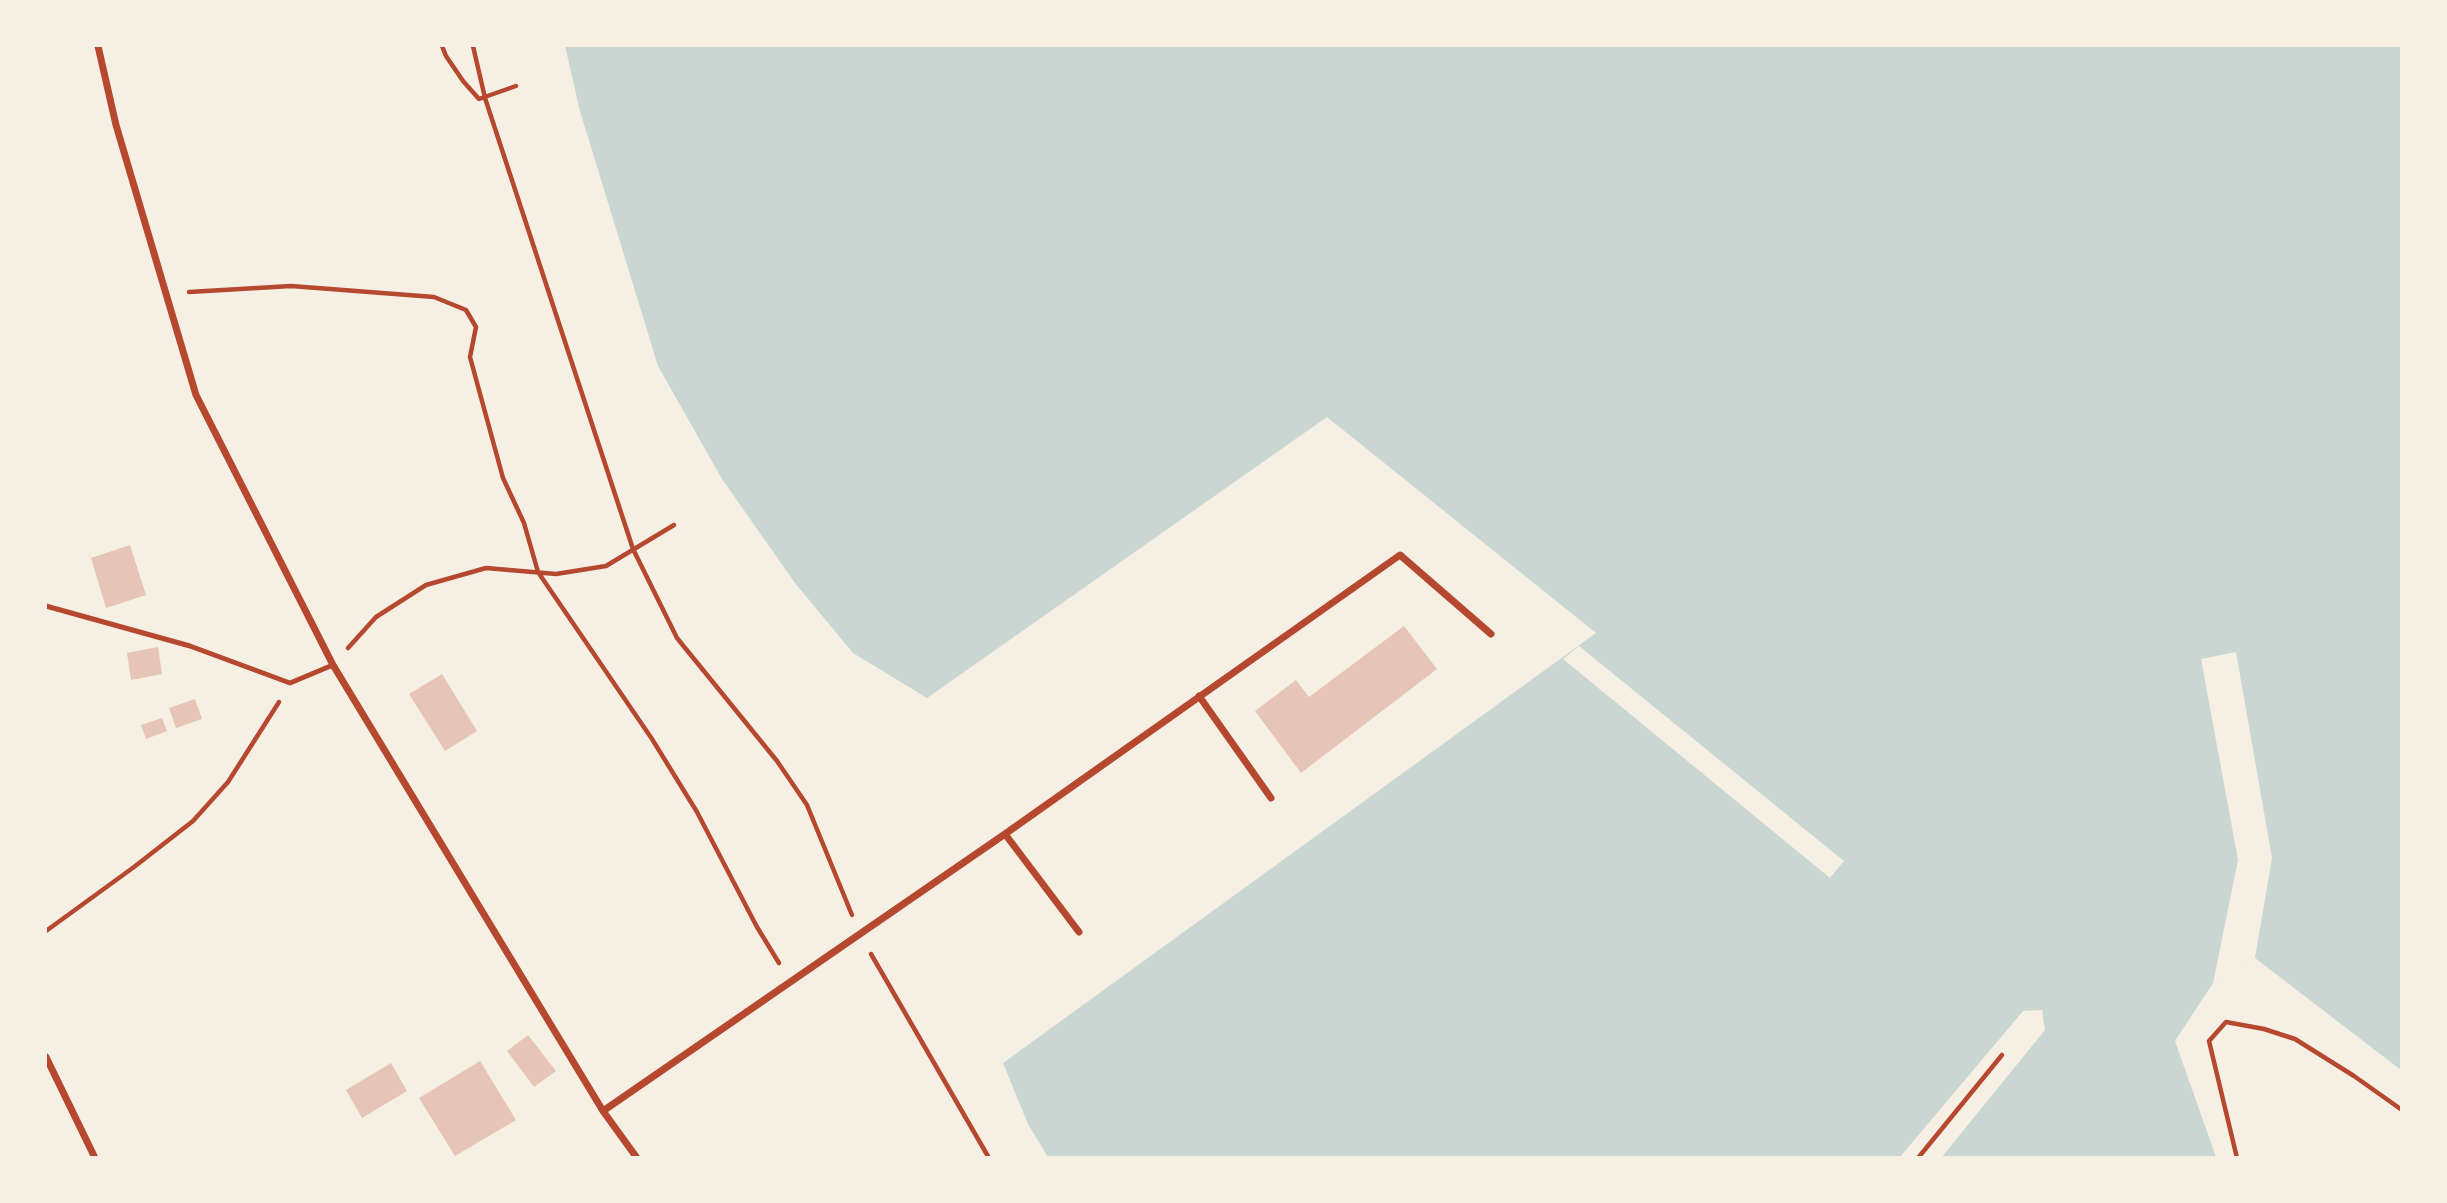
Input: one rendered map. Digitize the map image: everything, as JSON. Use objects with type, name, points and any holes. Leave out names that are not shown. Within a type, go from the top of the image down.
[{"type":"street","points":[[98,46],[116,125],[196,395],[333,665],[603,1111],[637,1157]]},
{"type":"street","points":[[603,1111],[1005,834],[1400,555],[1491,634]]},
{"type":"street","points":[[1199,696],[1271,798]]},
{"type":"street","points":[[1005,834],[1079,932]]},
{"type":"street","points":[[46,1057],[95,1157]]},
{"type":"lane","points":[[46,606],[190,646],[290,683],[333,665]]},
{"type":"path","points":[[442,46],[463,81],[479,99],[516,86]]},
{"type":"path","points":[[472,46],[485,98],[633,549],[677,638],[777,761],[807,805],[859,934],[989,1157]]},
{"type":"path","points":[[167,293],[290,286],[434,297],[466,310],[476,327],[470,357],[503,478],[524,523],[538,572],[678,781],[790,982]]},
{"type":"path","points":[[333,665],[376,617],[426,585],[485,568],[556,574],[606,566],[674,526]]},
{"type":"path","points":[[46,931],[193,821],[228,782],[290,683]]},
{"type":"path","points":[[2237,1157],[2209,1041],[2226,1022],[2264,1029],[2295,1039],[2402,1110]]},
{"type":"path","points":[[1918,1157],[2002,1055]]},
{"type":"shaded area","points":[[565,46],[2401,46],[2401,1070],[2255,958],[2213,983],[2175,1041],[2216,1157],[1048,1157],[1028,1124],[1003,1063],[1596,633],[1327,417],[927,698],[853,653],[795,583],[722,479],[658,366],[580,111]]},
{"type":"pier","points":[[1579,646],[1844,861],[1830,878],[1563,659]]},
{"type":"pier","points":[[2236,652],[2272,858],[2255,958],[2213,983],[2238,860],[2201,659]]},
{"type":"pier","points":[[2042,1010],[2045,1030],[1941,1158],[1900,1157],[2023,1011]]},
{"type":"building","points":[[130,545],[146,595],[106,608],[91,558]]},
{"type":"building","points":[[1404,626],[1437,669],[1301,773],[1255,711],[1296,680],[1309,697]]},
{"type":"building","points":[[158,647],[162,674],[131,680],[127,653]]},
{"type":"building","points":[[442,674],[477,731],[445,751],[409,694]]},
{"type":"building","points":[[195,699],[202,719],[176,728],[169,708]]},
{"type":"building","points":[[162,718],[167,731],[146,739],[141,725]]},
{"type":"building","points":[[528,1035],[556,1071],[534,1087],[507,1051]]},
{"type":"building","points":[[480,1061],[516,1120],[455,1156],[419,1098]]},
{"type":"building","points":[[391,1063],[407,1091],[362,1118],[346,1090]]}]
